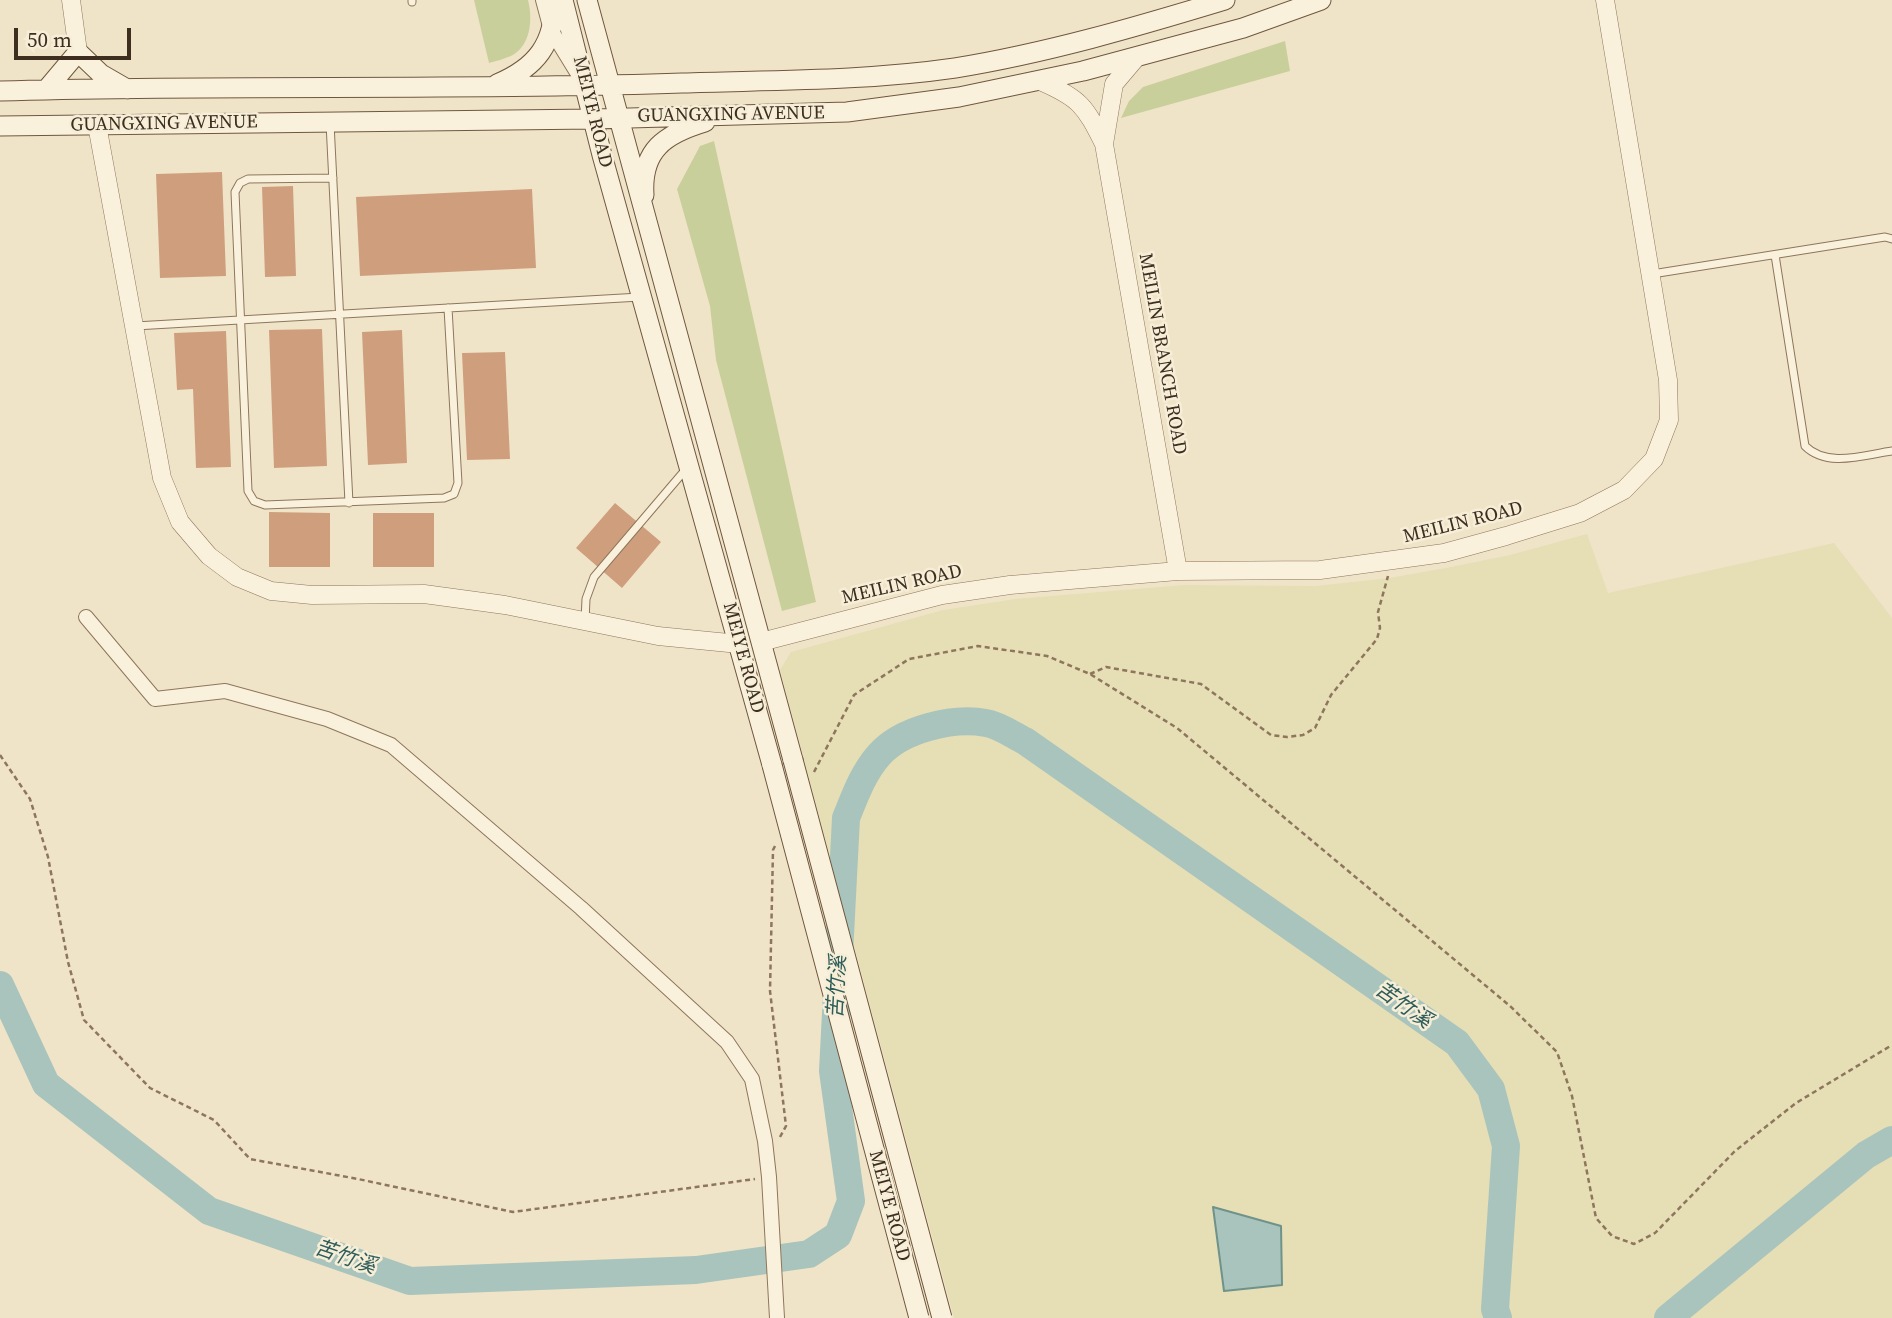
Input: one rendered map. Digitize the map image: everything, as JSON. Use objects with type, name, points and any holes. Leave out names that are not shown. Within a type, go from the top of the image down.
[{"type":"main road","points":[[490,87],[519,75],[540,54],[551,30],[555,0]]},
{"type":"main road","name":"MEIYE ROAD","points":[[563,0],[593,119],[772,765],[919,1318]]},
{"type":"main road","name":"MEIYE ROAD","points":[[587,0],[942,1318]]},
{"type":"main road","name":"GUANGXING AVENUE","points":[[0,91],[585,87],[844,78],[952,68],[1034,53],[1225,0]]},
{"type":"main road","name":"GUANGXING AVENUE","points":[[0,126],[593,119],[847,112],[959,97],[1040,81],[1243,28],[1321,0]]},
{"type":"main road","points":[[46,90],[78,52],[101,74],[128,89]]},
{"type":"main road","points":[[731,115],[720,106],[719,98],[726,87],[738,81]]},
{"type":"main road","points":[[648,231],[645,172],[657,145],[679,131],[731,115]]},
{"type":"street","points":[[71,0],[78,52]]},
{"type":"street","points":[[542,0],[551,30],[585,87]]},
{"type":"street","name":"MEILIN ROAD","points":[[761,642],[942,595],[1010,584],[1178,571],[1320,570],[1444,553],[1580,513],[1624,490],[1654,459],[1669,419],[1668,380],[1605,0]]},
{"type":"street","points":[[1104,144],[1114,84],[1136,58]]},
{"type":"street","points":[[1040,81],[1079,101],[1104,144]]},
{"type":"street","points":[[97,125],[162,478],[180,523],[209,556],[237,577],[271,591],[312,595],[424,594],[505,605],[658,636],[739,644]]},
{"type":"street","name":"MEILIN BRANCH ROAD","points":[[1104,144],[1178,571]]},
{"type":"street","points":[[86,617],[155,699],[225,691],[327,719],[391,745],[581,908],[727,1042],[752,1079],[765,1141],[777,1318]]},
{"type":"lane","points":[[330,122],[349,503]]},
{"type":"lane","points":[[333,178],[248,179],[240,183],[235,192],[248,491],[254,501],[265,505],[349,503],[444,498],[454,494],[458,483],[448,308]]},
{"type":"lane","points":[[1651,274],[1885,237],[1892,239]]},
{"type":"lane","points":[[1775,255],[1805,446],[1815,455],[1831,459],[1892,451]]},
{"type":"lane","points":[[134,326],[642,297]]},
{"type":"lane","points":[[585,622],[586,598],[594,577],[689,465]]},
{"type":"path","points":[[1090,674],[1106,667],[1200,684],[1271,734],[1287,737],[1303,735],[1315,728],[1331,695],[1377,639],[1380,628],[1378,612],[1392,561]]},
{"type":"path","points":[[809,782],[853,695],[909,659],[978,646],[1047,656],[1090,674],[1177,728],[1510,1006],[1557,1052],[1572,1096],[1596,1219],[1612,1236],[1634,1244],[1655,1233],[1735,1150],[1796,1103],[1892,1045]]},
{"type":"path","points":[[0,755],[30,799],[48,857],[68,961],[84,1020],[150,1088],[214,1120],[250,1158],[513,1212],[769,1177]]},
{"type":"path","points":[[765,1141],[779,1140],[786,1126],[770,991],[773,850],[779,839]]},
{"type":"shaded area","points":[[1587,534],[1608,593],[1834,543],[1892,618],[1892,1318],[954,1318],[780,670],[791,652],[943,610],[1015,599],[1184,585],[1316,586],[1389,578],[1510,555]]},
{"type":"green space","points":[[474,0],[528,0],[529,31],[518,52],[489,63]]},
{"type":"green space","points":[[1285,41],[1290,71],[1121,118],[1129,101],[1143,87]]},
{"type":"green space","points":[[714,141],[816,602],[782,611],[716,360],[710,306],[677,189],[700,146]]},
{"type":"water","points":[[1213,1207],[1281,1226],[1282,1285],[1224,1291]]},
{"type":"building","points":[[222,172],[226,276],[160,278],[156,174]]},
{"type":"building","points":[[293,186],[296,276],[265,277],[262,187]]},
{"type":"building","points":[[532,189],[536,268],[360,276],[356,197]]},
{"type":"building","points":[[322,329],[327,466],[274,468],[269,330]]},
{"type":"building","points":[[402,330],[407,463],[368,465],[362,332]]},
{"type":"building","points":[[226,331],[231,467],[196,468],[193,389],[177,390],[174,333]]},
{"type":"building","points":[[505,352],[510,459],[467,460],[462,353]]},
{"type":"building","points":[[615,503],[661,542],[622,588],[576,548]]},
{"type":"building","points":[[269,512],[330,513],[330,567],[269,567]]},
{"type":"building","points":[[373,513],[434,513],[434,567],[373,567]]},
{"type":"waterway","name":"苦竹溪","points":[[0,985],[46,1084],[209,1211],[410,1281],[696,1270],[809,1254],[838,1235],[851,1201],[833,1071],[846,818],[868,769],[889,746],[929,727],[959,722],[986,723],[1025,741],[1457,1043],[1491,1089],[1506,1146],[1495,1309],[1498,1318]]},
{"type":"waterway","name":"苦竹溪","points":[[1668,1318],[1866,1155],[1892,1140]]}]
